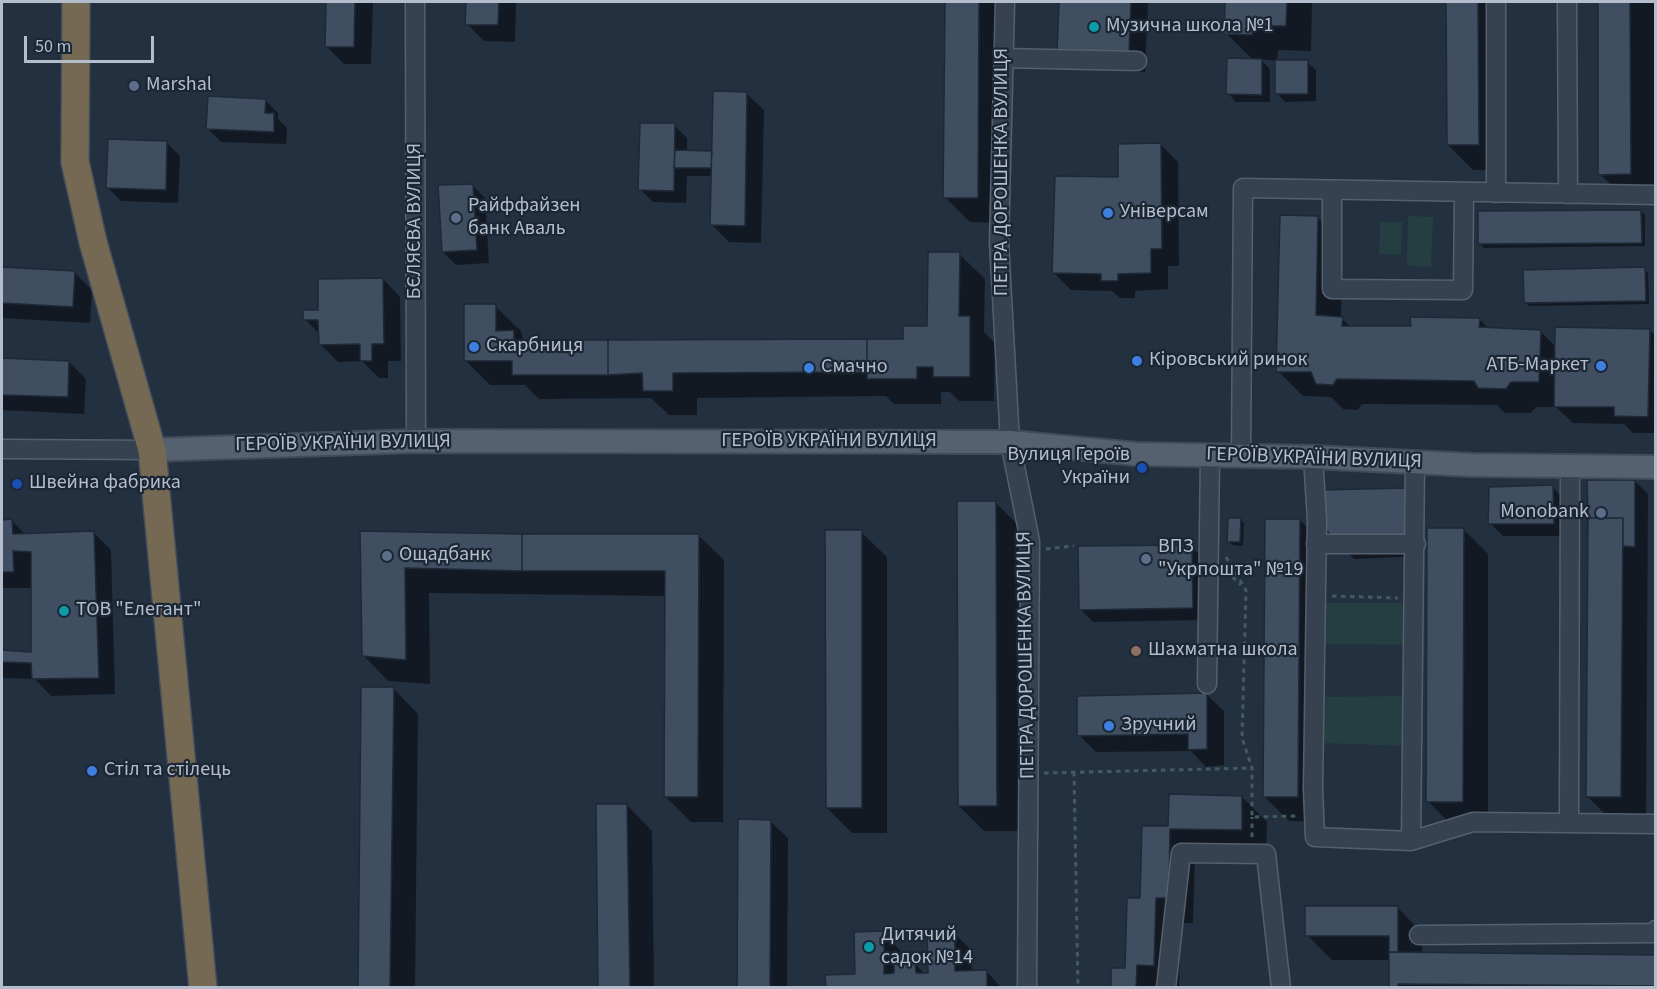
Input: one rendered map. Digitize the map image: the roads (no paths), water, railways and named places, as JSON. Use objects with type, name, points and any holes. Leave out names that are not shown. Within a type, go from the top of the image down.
[{"type":"highway","points":[[75,2],[75,162],[93,242],[152,450],[203,987]]},
{"type":"main road","name":"ГЕРОЇВ УКРАЇНИ ВУЛИЦЯ","points":[[152,450],[416,441],[1010,442],[1136,454],[1656,467]]},
{"type":"street","name":"БЄЛЯЄВА ВУЛИЦЯ","points":[[415,2],[416,441]]},
{"type":"street","name":"ПЕТРА ДОРОШЕНКА ВУЛИЦЯ","points":[[1005,2],[999,242],[1010,442],[1030,541],[1027,987]]},
{"type":"street","points":[[1496,2],[1496,193]]},
{"type":"street","points":[[1567,2],[1568,194]]},
{"type":"street","points":[[1004,58],[1137,61]]},
{"type":"street","points":[[1241,457],[1243,188],[1656,195]]},
{"type":"street","points":[[1332,190],[1332,289],[1463,290],[1464,192]]},
{"type":"street","name":"ГЕРОЇВ УКРАЇНИ ВУЛИЦЯ","points":[[2,449],[152,450]]},
{"type":"street","points":[[1207,684],[1210,456]]},
{"type":"street","points":[[1313,458],[1316,544],[1315,837],[1410,841],[1473,822],[1656,824]]},
{"type":"street","points":[[1410,841],[1416,544],[1415,462]]},
{"type":"street","points":[[1569,823],[1570,466]]},
{"type":"street","points":[[1316,544],[1416,544]]},
{"type":"street","points":[[1166,987],[1181,853],[1266,854],[1281,987]]},
{"type":"street","points":[[1419,935],[1656,933],[1656,930]]},
{"type":"place","name":"Музична школа №1","points":[[1094,27]]},
{"type":"place","name":"Marshal","points":[[134,86]]},
{"type":"place","name":"Універсам","points":[[1108,213]]},
{"type":"place","name":"Райффайзен банк Аваль","points":[[456,218]]},
{"type":"place","name":"Скарбниця","points":[[474,347]]},
{"type":"place","name":"Кіровський ринок","points":[[1137,361]]},
{"type":"place","name":"АТБ-Маркет","points":[[1601,366]]},
{"type":"place","name":"Смачно","points":[[809,368]]},
{"type":"place","name":"Вулиця Героїв України","points":[[1142,468]]},
{"type":"place","name":"Швейна фабрика","points":[[17,484]]},
{"type":"place","name":"Monobank","points":[[1601,513]]},
{"type":"place","name":"Ощадбанк","points":[[387,556]]},
{"type":"place","name":"ВПЗ \"Укрпошта\" №19","points":[[1146,559]]},
{"type":"place","name":"ТОВ \"Елегант\"","points":[[64,611]]},
{"type":"place","name":"Шахматна школа","points":[[1136,651]]},
{"type":"place","name":"Зручний","points":[[1109,726]]},
{"type":"place","name":"Стіл та стілець","points":[[92,771]]},
{"type":"place","name":"Дитячий садок №14","points":[[869,947]]}]
